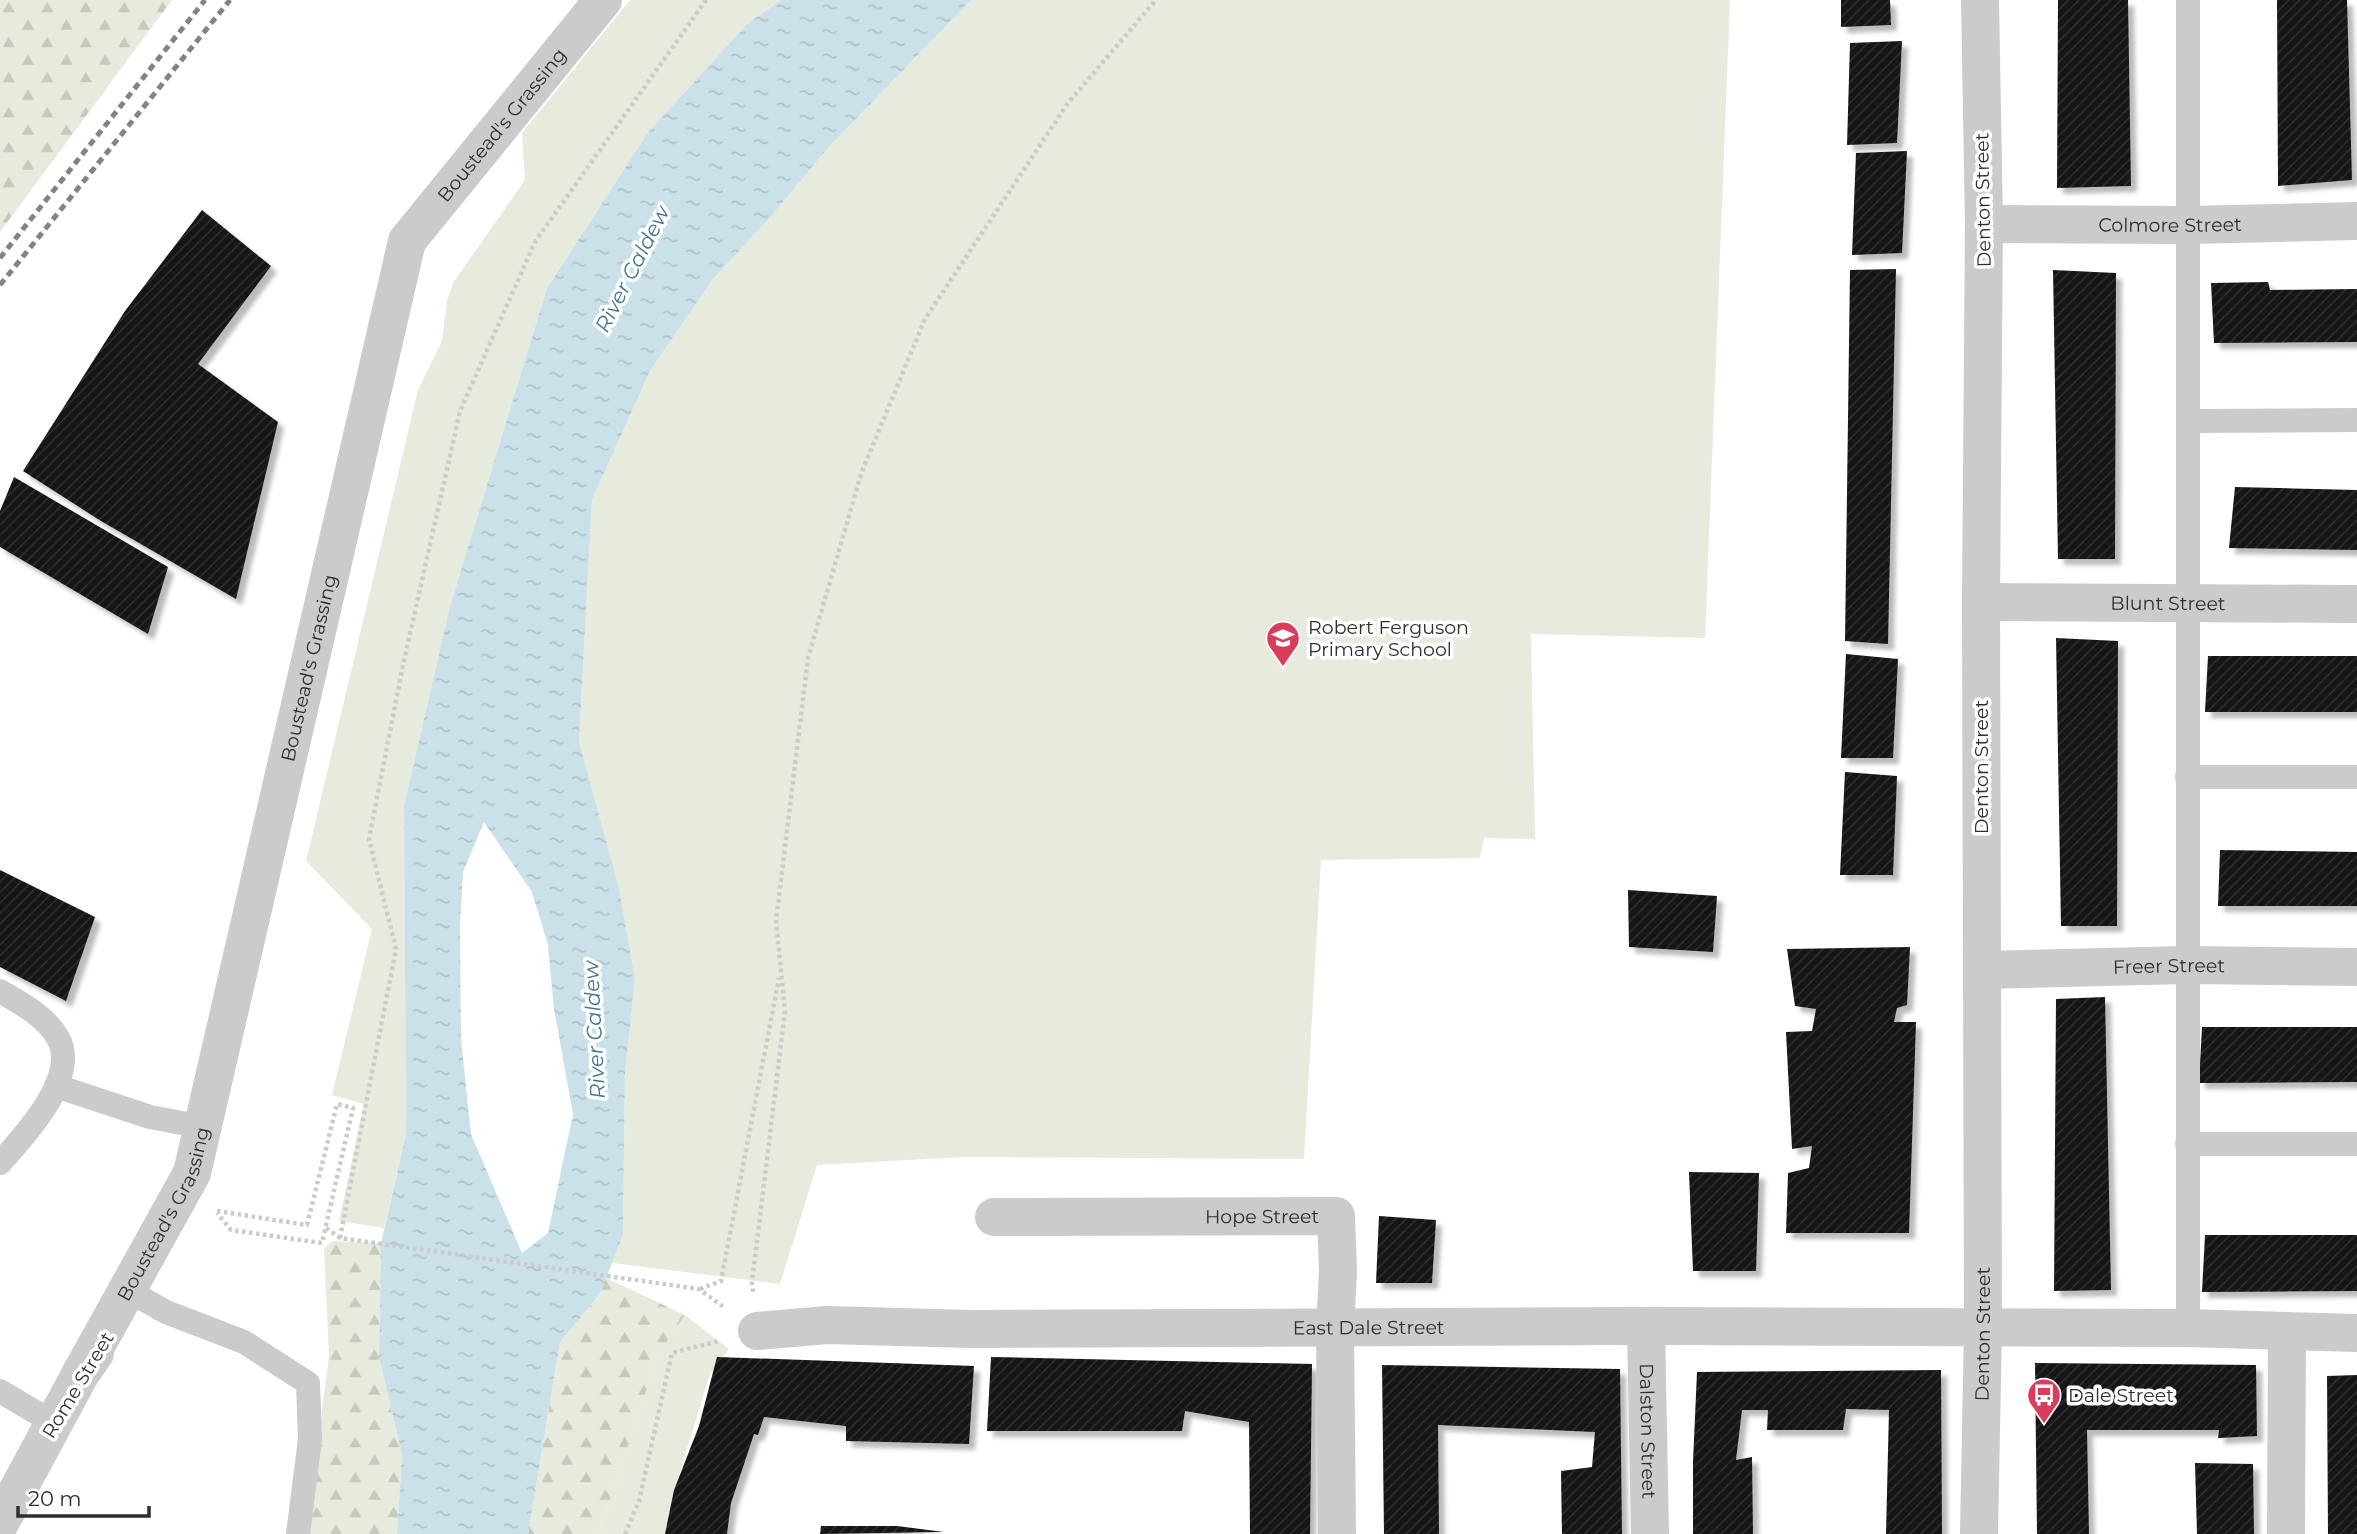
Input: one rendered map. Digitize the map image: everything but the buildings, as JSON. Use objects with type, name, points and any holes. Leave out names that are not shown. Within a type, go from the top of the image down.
[{"type":"street","name":"Boustead's Grassing","points":[[81,1374],[192,1173],[407,241],[603,0]]},
{"type":"street","name":"Denton Street","points":[[1979,1534],[1983,1328],[1981,602],[1984,224],[1980,0]]},
{"type":"street","name":"Colmore Street","points":[[1984,224],[2189,225],[2357,221]]},
{"type":"street","name":"Blunt Street","points":[[1981,602],[2357,604]]},
{"type":"street","name":"Freer Street","points":[[1982,970],[2188,965],[2357,967]]},
{"type":"street","name":"Rome Street","points":[[0,1523],[81,1374],[134,1294],[192,1173]]},
{"type":"street","name":"Hope Street","points":[[994,1217],[1336,1216],[1337,1534]]},
{"type":"street","name":"East Dale Street","points":[[757,1331],[827,1325],[971,1329],[1646,1326],[1983,1328]]},
{"type":"street","name":"Dalston Street","points":[[1646,1326],[1650,1534]]},
{"type":"street","points":[[1983,1328],[2188,1328],[2357,1333]]},
{"type":"street","points":[[2286,1534],[2287,1331]]},
{"type":"lane","points":[[2188,0],[2188,1328]]},
{"type":"lane","points":[[2188,421],[2357,420]]},
{"type":"lane","points":[[2187,777],[2357,777]]},
{"type":"lane","points":[[0,991],[34,1011],[58,1038],[64,1056],[56,1086],[44,1112],[0,1163]]},
{"type":"lane","points":[[56,1086],[150,1116],[203,1126]]},
{"type":"lane","points":[[2187,1144],[2357,1144]]},
{"type":"lane","points":[[134,1294],[166,1312],[244,1342],[308,1382],[310,1439],[298,1534]]},
{"type":"lane","points":[[0,1391],[54,1423]]},
{"type":"path","points":[[340,1238],[396,949],[369,839],[403,665],[460,411],[535,242],[706,0]]},
{"type":"path","points":[[625,1534],[639,1501],[671,1353],[757,1331],[752,1282],[785,1011],[776,921],[808,658],[861,474],[925,319],[1068,103],[1156,0]]},
{"type":"path","points":[[326,1228],[340,1238],[699,1289],[721,1281],[781,970]]},
{"type":"path","points":[[337,1104],[353,1108],[326,1228],[322,1243],[231,1230],[216,1211],[307,1225],[337,1104]]},
{"type":"green space","points":[[0,0],[172,0],[0,232]]},
{"type":"green space","points":[[630,0],[781,0],[747,24],[649,131],[547,288],[450,606],[404,806],[406,1134],[384,1228],[339,1221],[364,1104],[332,1095],[372,929],[306,861],[418,390],[442,341],[447,301],[453,283],[525,180],[522,133]]},
{"type":"green space","name":"Robert Ferguson Primary School","points":[[971,0],[1730,0],[1705,638],[1531,634],[1535,839],[1484,838],[1480,858],[1321,860],[1304,1159],[963,1157],[817,1165],[780,1284],[612,1263],[623,1235],[625,1073],[635,980],[579,742],[592,500],[650,371],[712,280],[768,220],[828,148]]},
{"type":"green space","points":[[333,1241],[381,1243],[379,1357],[402,1454],[397,1534],[306,1534],[329,1356],[324,1248]]},
{"type":"green space","points":[[606,1278],[685,1315],[658,1354],[599,1534],[528,1534],[560,1342],[600,1294]]},
{"type":"green space","points":[[685,1315],[729,1349],[710,1374],[673,1494],[668,1534],[599,1534],[658,1353]]},
{"type":"water","name":"River Caldew","points":[[781,0],[971,0],[828,148],[768,220],[712,280],[650,371],[592,500],[579,742],[619,889],[635,980],[625,1073],[623,1235],[600,1294],[560,1342],[528,1534],[397,1534],[402,1454],[379,1357],[381,1243],[406,1134],[404,806],[450,606],[547,288],[649,131],[747,24]],"holes":[[[484,822],[532,892],[548,945],[554,1009],[573,1114],[548,1233],[522,1253],[471,1134],[461,1039],[460,924],[463,872]]]},
{"type":"railway","points":[[0,258],[205,0]]},
{"type":"railway","points":[[0,285],[230,0]]},
{"type":"place","name":"Robert Ferguson Primary School","points":[[1283,668]]},
{"type":"place","name":"Dale Street","points":[[2044,1425]]}]
